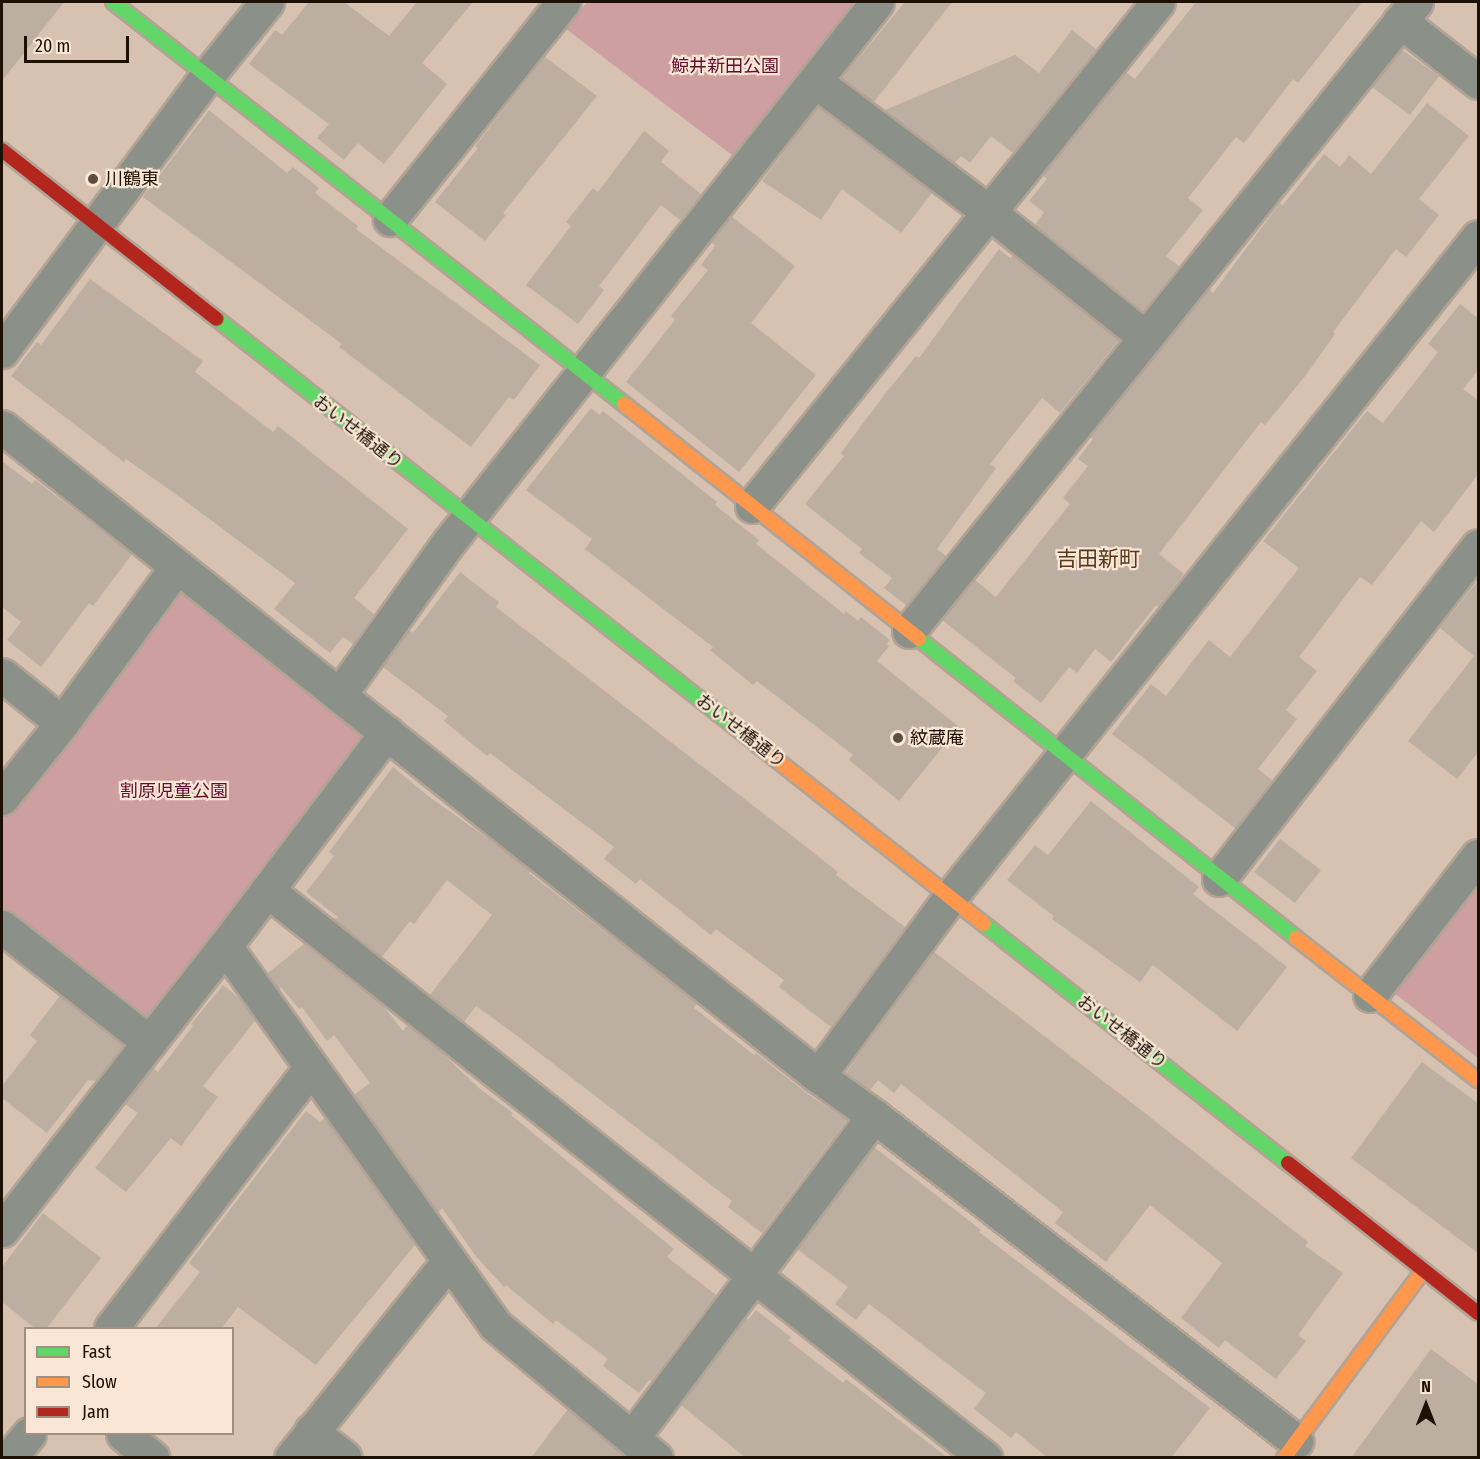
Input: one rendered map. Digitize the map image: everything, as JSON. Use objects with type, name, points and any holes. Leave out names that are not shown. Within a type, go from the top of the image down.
[{"type":"street","points":[[113,2],[584,372],[1219,879],[1479,1080]]},
{"type":"street","points":[[2,351],[208,75],[267,2]]},
{"type":"street","points":[[390,219],[563,2]]},
{"type":"street","points":[[340,694],[468,518],[877,2]]},
{"type":"street","points":[[752,506],[1158,2]]},
{"type":"street","points":[[909,631],[1408,11],[1479,82]]},
{"type":"street","points":[[815,81],[990,213],[1145,337]]},
{"type":"street","name":"おいせ橋通り","points":[[2,150],[1479,1313]]},
{"type":"street","points":[[818,1076],[951,896],[1479,237]]},
{"type":"street","points":[[2,427],[176,568],[340,694],[818,1076],[874,1116],[1290,1449],[1423,1270]]},
{"type":"street","points":[[1219,879],[1479,546]]},
{"type":"street","points":[[2,798],[62,723],[176,568]]},
{"type":"street","points":[[2,675],[62,723]]},
{"type":"street","points":[[2,1230],[225,946],[387,732]]},
{"type":"street","points":[[1370,995],[1479,856]]},
{"type":"street","points":[[267,890],[986,1458]]},
{"type":"street","points":[[2,927],[149,1042]]},
{"type":"street","points":[[225,946],[310,1069],[495,1325],[644,1448],[752,1275],[874,1116]]},
{"type":"street","points":[[113,1327],[310,1069]]},
{"type":"street","points":[[291,1458],[448,1262]]},
{"type":"street","points":[[311,1431],[345,1458]]},
{"type":"street","points":[[9,1458],[28,1435]]},
{"type":"street","points":[[124,1435],[153,1458]]},
{"type":"green space","name":"鯨井新田公園","points":[[587,2],[856,2],[736,158],[566,29]]},
{"type":"green space","name":"割原児童公園","points":[[177,584],[369,736],[146,1030],[2,917],[2,816]]},
{"type":"green space","points":[[1478,885],[1478,1058],[1394,993]]},
{"type":"building","points":[[2,2],[64,2],[2,81]]},
{"type":"building","points":[[309,2],[344,2],[389,36],[417,2],[473,2],[422,63],[447,84],[384,164],[358,143],[344,160],[317,138],[329,124],[249,64],[275,30],[282,35]]},
{"type":"building","points":[[905,2],[952,2],[874,102],[842,78]]},
{"type":"building","points":[[1196,2],[1362,2],[1298,83],[1293,79],[1244,143],[1236,137],[1188,198],[1203,210],[1166,256],[1179,266],[1143,311],[1035,225],[1044,212],[1029,201],[1047,179],[1042,175],[1126,72],[1135,79]]},
{"type":"building","points":[[1072,30],[1096,49],[1013,153],[991,136],[970,163],[961,156],[955,163],[885,110],[1015,55],[1039,73]]},
{"type":"building","points":[[1402,50],[1439,76],[1410,115],[1372,87]]},
{"type":"building","points":[[545,57],[597,96],[503,213],[506,215],[485,241],[435,202],[478,148],[475,146]]},
{"type":"building","points":[[1427,103],[1469,136],[1419,199],[1439,215],[1406,257],[1396,249],[1333,332],[1335,334],[1306,375],[1265,425],[1261,422],[1159,554],[1184,574],[1158,607],[1156,605],[1111,662],[1095,649],[1077,673],[1069,667],[1041,703],[1013,681],[1016,678],[942,620],[975,580],[996,597],[1070,504],[1063,498],[1088,466],[1078,459],[1093,439],[1090,437],[1209,289],[1213,293],[1280,203],[1282,206],[1324,154],[1340,167],[1349,155],[1371,174]]},
{"type":"building","points":[[818,107],[932,193],[901,233],[842,189],[821,220],[762,181]]},
{"type":"building","points":[[209,110],[287,173],[293,167],[319,188],[315,193],[358,226],[356,229],[540,365],[514,400],[509,397],[471,447],[339,347],[342,344],[143,197]]},
{"type":"building","points":[[644,131],[669,151],[661,162],[701,194],[680,220],[661,205],[599,286],[604,290],[578,324],[526,285],[571,226],[566,222],[593,188],[598,192]]},
{"type":"building","points":[[731,216],[795,266],[751,323],[816,375],[739,472],[626,382],[675,320],[671,316],[708,270],[701,265],[715,246],[711,242]]},
{"type":"building","points":[[999,249],[1010,258],[1013,255],[1119,340],[1060,413],[1042,398],[990,464],[996,468],[937,549],[946,556],[906,605],[884,588],[892,578],[859,553],[862,549],[805,504],[844,456],[841,453],[885,394],[916,356],[919,358]]},
{"type":"building","points":[[90,279],[203,361],[195,372],[273,432],[278,426],[408,529],[354,598],[374,614],[353,644],[343,637],[330,653],[274,609],[295,583],[184,500],[126,459],[124,462],[11,376],[37,342],[41,345]]},
{"type":"building","points":[[1460,304],[1479,319],[1479,369],[1463,389],[1479,401],[1479,473],[1434,532],[1421,521],[1372,585],[1360,577],[1299,657],[1317,671],[1286,710],[1297,719],[1258,769],[1272,780],[1235,828],[1112,734],[1151,684],[1166,696],[1209,640],[1230,657],[1299,568],[1263,541],[1367,411],[1383,423],[1438,352],[1428,344]]},
{"type":"building","points":[[591,408],[600,415],[603,411],[717,502],[715,505],[759,540],[756,544],[844,614],[846,611],[858,621],[861,617],[890,640],[887,644],[889,646],[877,661],[959,727],[899,801],[849,760],[853,755],[757,681],[753,685],[710,650],[713,647],[585,549],[592,539],[526,490]]},
{"type":"building","points":[[2,461],[32,484],[35,480],[132,554],[93,606],[89,603],[41,667],[7,640],[21,622],[2,607]]},
{"type":"building","points":[[460,572],[499,602],[496,607],[786,831],[838,872],[836,875],[905,927],[831,1027],[779,987],[784,980],[716,929],[711,935],[640,879],[636,884],[604,859],[614,847],[490,753],[487,756],[444,721],[448,716],[383,667],[409,630],[413,633]]},
{"type":"building","points":[[1479,579],[1479,751],[1457,779],[1408,741],[1474,656],[1440,628]]},
{"type":"building","points":[[393,767],[428,796],[493,842],[530,871],[529,873],[697,1003],[694,1008],[754,1055],[756,1053],[809,1095],[847,1120],[762,1233],[728,1207],[732,1201],[476,1006],[464,1022],[430,995],[492,915],[447,880],[414,924],[410,921],[382,957],[334,919],[338,917],[306,892],[334,856],[329,852]]},
{"type":"building","points":[[1091,801],[1199,887],[1193,894],[1287,967],[1237,1031],[1153,965],[1140,982],[1052,919],[1054,916],[1007,880],[1035,845],[1048,855]]},
{"type":"building","points":[[1280,839],[1321,870],[1295,903],[1254,872]]},
{"type":"building","points":[[304,944],[383,1006],[403,1031],[407,1025],[441,1052],[480,1089],[513,1113],[511,1115],[674,1249],[667,1257],[716,1295],[651,1381],[649,1380],[639,1393],[603,1366],[608,1359],[556,1320],[553,1324],[506,1285],[504,1287],[475,1255],[442,1208],[438,1213],[354,1095],[370,1083],[334,1035],[327,1041],[302,1007],[299,1009],[281,987],[279,990],[268,973]]},
{"type":"building","points":[[933,951],[1141,1110],[1308,1242],[1305,1246],[1343,1273],[1298,1335],[1306,1341],[1276,1379],[1225,1340],[1219,1348],[1181,1318],[1222,1263],[1150,1205],[1106,1262],[1055,1223],[1063,1212],[901,1084],[894,1093],[878,1080],[870,1090],[846,1073]]},
{"type":"building","points":[[223,985],[238,997],[255,1021],[203,1086],[218,1097],[181,1146],[171,1138],[126,1192],[95,1168],[138,1113],[125,1104],[153,1068],[158,1072],[193,1026],[191,1024]]},
{"type":"building","points":[[60,996],[123,1046],[95,1081],[88,1080],[47,1133],[2,1098],[2,1086],[37,1041],[30,1035]]},
{"type":"building","points":[[1422,1062],[1479,1104],[1479,1254],[1351,1158]]},
{"type":"building","points":[[306,1111],[320,1122],[325,1118],[415,1245],[316,1365],[238,1307],[223,1327],[157,1327],[200,1272],[189,1263]]},
{"type":"building","points":[[874,1147],[981,1230],[979,1232],[1210,1408],[1171,1458],[1048,1458],[1016,1432],[1011,1438],[974,1409],[986,1393],[869,1304],[856,1320],[835,1304],[848,1287],[797,1249]]},
{"type":"building","points":[[43,1213],[101,1258],[48,1327],[33,1327],[2,1302],[2,1267]]},
{"type":"building","points":[[756,1310],[791,1337],[788,1340],[843,1383],[846,1379],[948,1458],[746,1458],[681,1405],[746,1318],[748,1320]]},
{"type":"building","points":[[1431,1349],[1479,1385],[1479,1458],[1351,1458]]},
{"type":"building","points":[[568,1409],[626,1458],[531,1458]]},
{"type":"traffic: fast","points":[[113,2],[624,404]]},
{"type":"traffic: fast","points":[[217,319],[758,745]]},
{"type":"traffic: fast","points":[[919,639],[1296,938]]},
{"type":"traffic: fast","points":[[984,924],[1288,1163]]},
{"type":"traffic: slow","points":[[624,404],[919,639]]},
{"type":"traffic: slow","points":[[758,745],[984,924]]},
{"type":"traffic: slow","points":[[1296,938],[1478,1080]]},
{"type":"traffic: slow","points":[[1284,1458],[1423,1271]]},
{"type":"traffic: jam","points":[[2,150],[217,319]]},
{"type":"traffic: jam","points":[[1288,1163],[1478,1313]]},
{"type":"place","name":"川鶴東","points":[[93,179]]},
{"type":"place","name":"紋蔵庵","points":[[898,738]]},
{"type":"district","name":"吉田新町","points":[[1098,559]]}]
